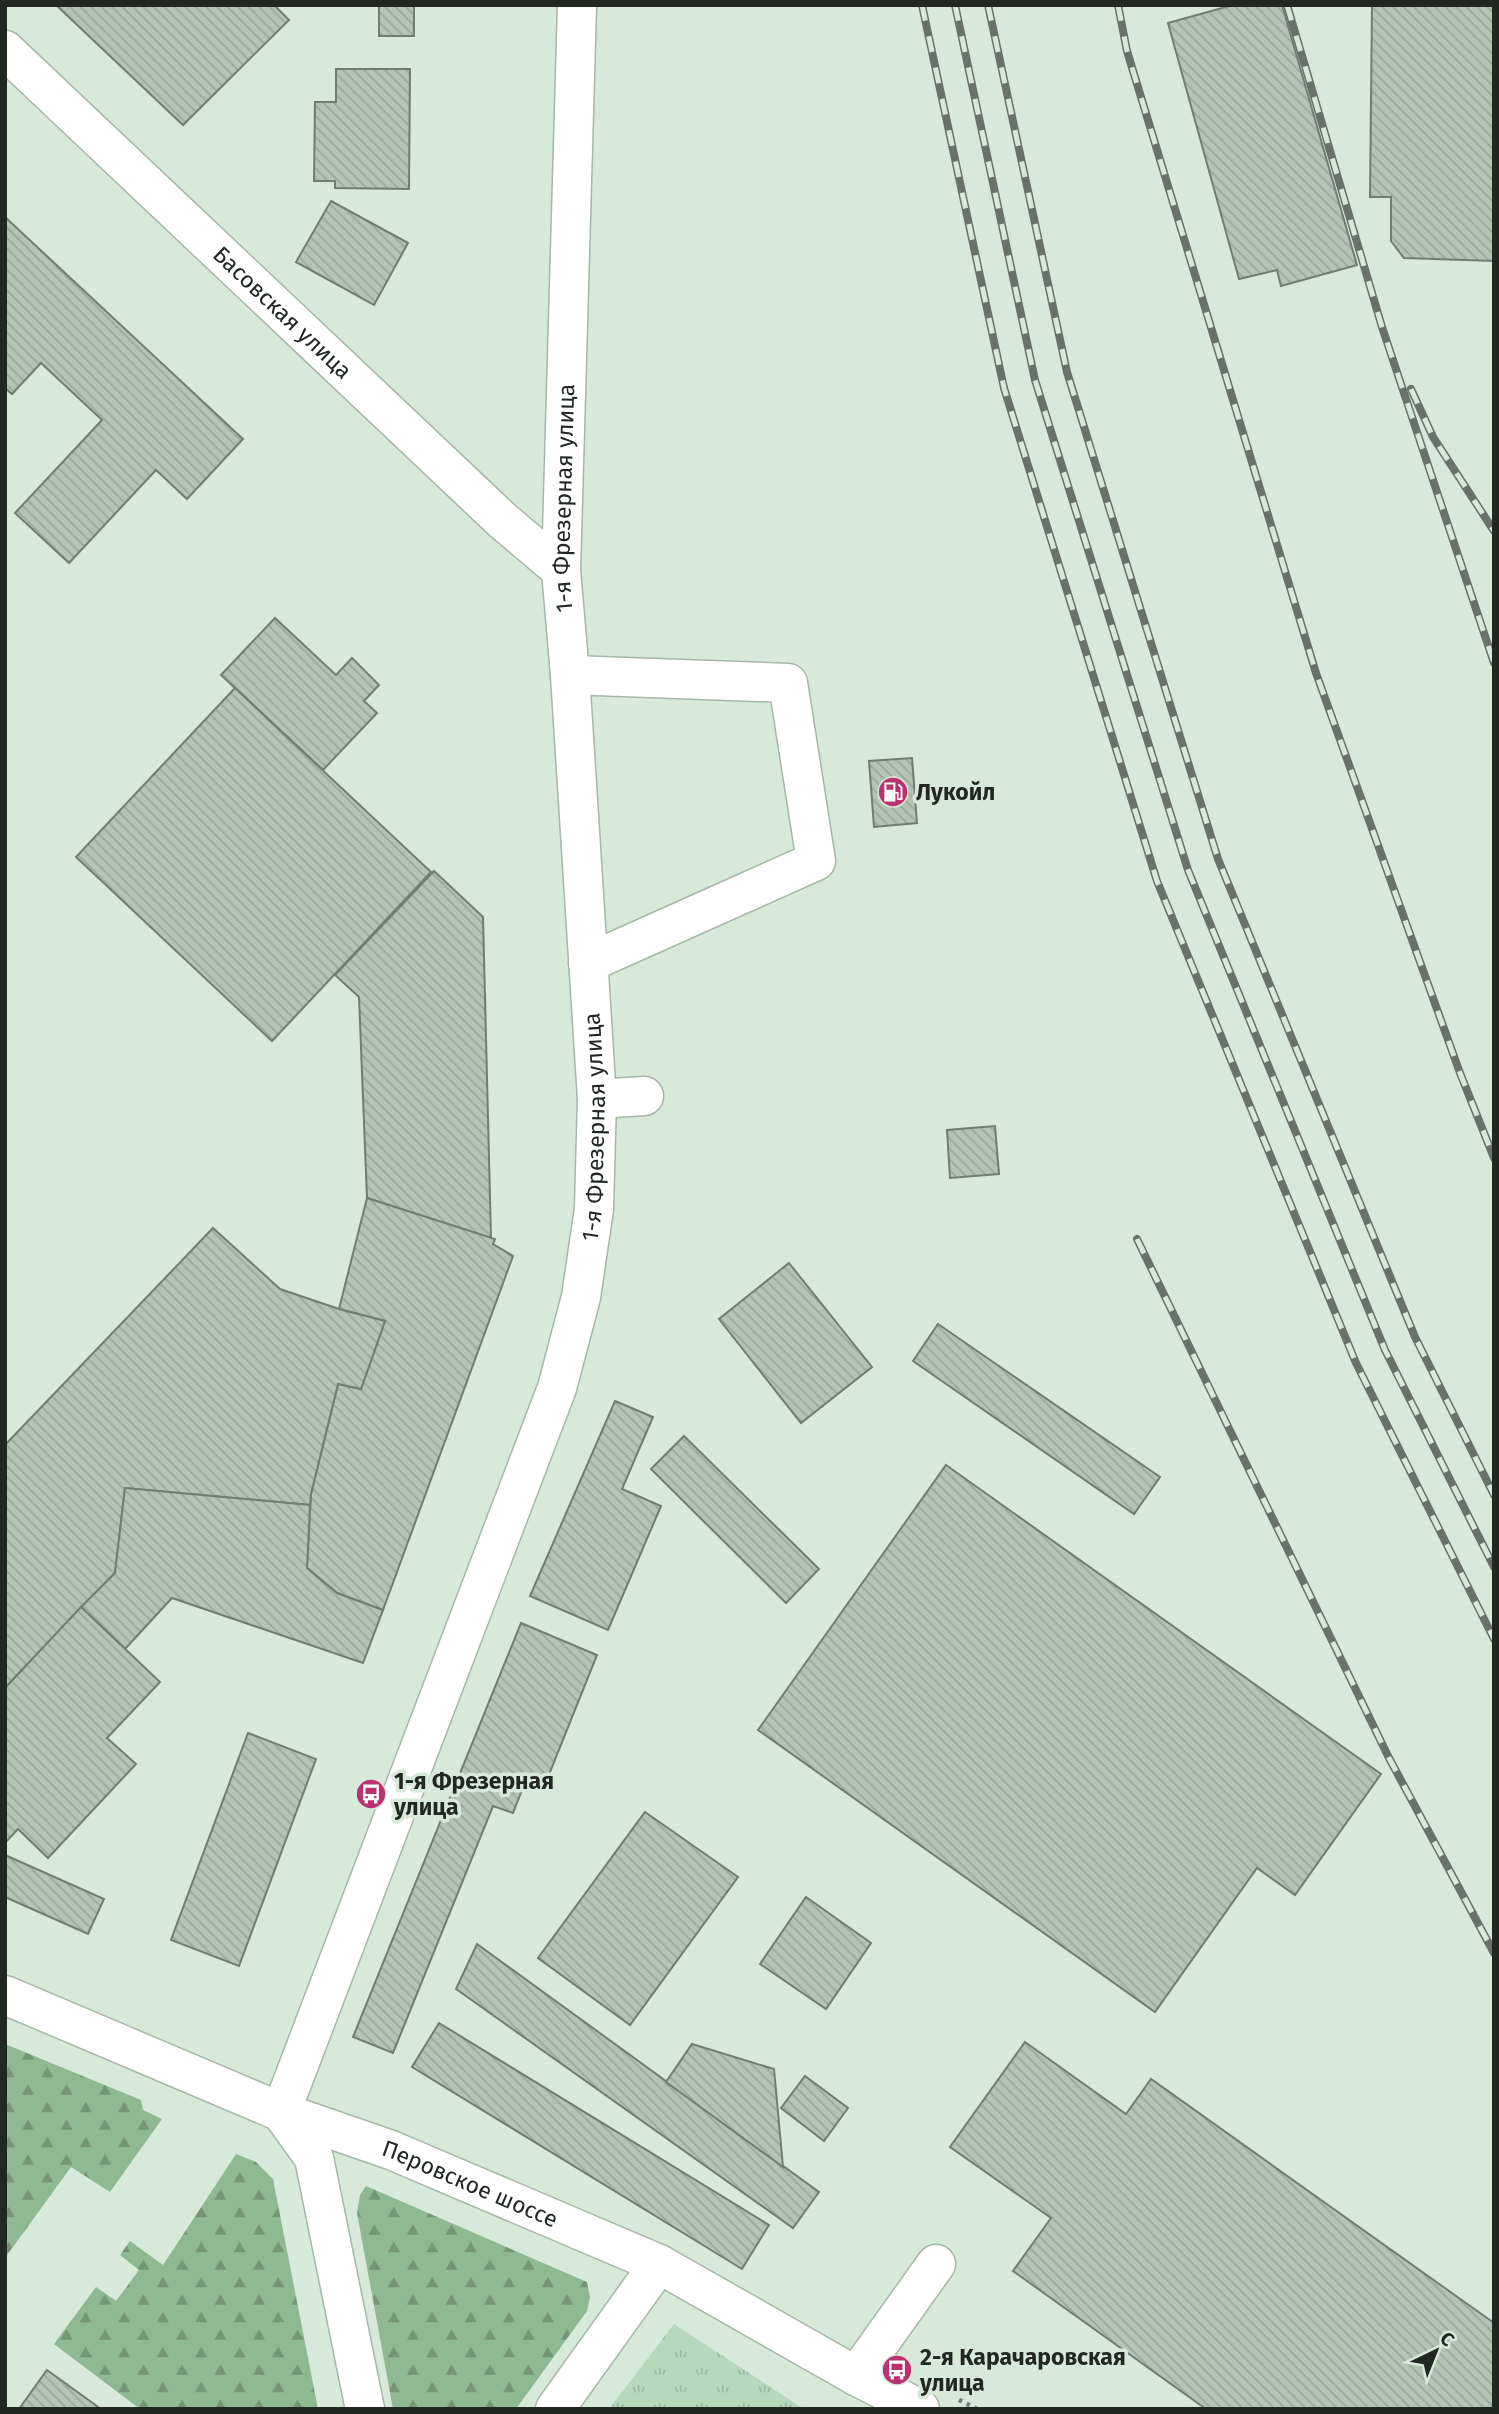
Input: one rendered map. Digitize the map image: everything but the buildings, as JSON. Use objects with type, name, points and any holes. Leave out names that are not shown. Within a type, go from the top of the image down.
[{"type":"street","name":"1-я Фрезерная улица","points":[[281,2112],[556,1388],[581,1297],[594,1209],[597,1099],[561,570],[577,5]]},
{"type":"street","name":"Басовская улица","points":[[5,50],[502,520],[561,570]]},
{"type":"street","points":[[570,675],[788,683],[816,861],[588,963]]},
{"type":"street","points":[[597,1099],[644,1096]]},
{"type":"street","name":"Перовское шоссе","points":[[5,1995],[281,2112],[391,2150],[659,2264],[856,2376],[920,2409]]},
{"type":"street","points":[[281,2112],[314,2158],[365,2409]]},
{"type":"street","points":[[555,2409],[659,2264]]},
{"type":"street","points":[[856,2376],[936,2264]]},
{"type":"green space","points":[[5,2044],[141,2100],[143,2110],[162,2119],[110,2192],[71,2167],[5,2258]]},
{"type":"green space","points":[[236,2154],[256,2162],[273,2179],[318,2409],[140,2409],[54,2344],[96,2287],[116,2301],[139,2270],[120,2255],[130,2241],[163,2265]]},
{"type":"green space","points":[[366,2186],[587,2282],[590,2297],[587,2311],[516,2409],[393,2409],[357,2213],[360,2195]]},
{"type":"green space","points":[[674,2324],[804,2409],[609,2409]]},
{"type":"railway","points":[[922,5],[1004,388],[1157,881],[1356,1363],[1494,1639]]},
{"type":"railway","points":[[955,5],[1035,380],[1188,870],[1385,1350],[1494,1567]]},
{"type":"railway","points":[[988,5],[1067,372],[1218,859],[1415,1337],[1494,1495]]},
{"type":"railway","points":[[1118,5],[1127,51],[1316,673],[1460,1073],[1494,1158]]},
{"type":"railway","points":[[1287,5],[1382,327],[1494,663]]},
{"type":"railway","points":[[1411,389],[1433,437],[1494,531]]},
{"type":"railway","points":[[1137,1239],[1389,1758],[1494,1953]]},
{"type":"place","name":"Лукойл","points":[[893,792]]},
{"type":"place","name":"1-я Фрезерная улица","points":[[371,1794]]},
{"type":"place","name":"2-я Карачаровская улица","points":[[897,2370]]}]
